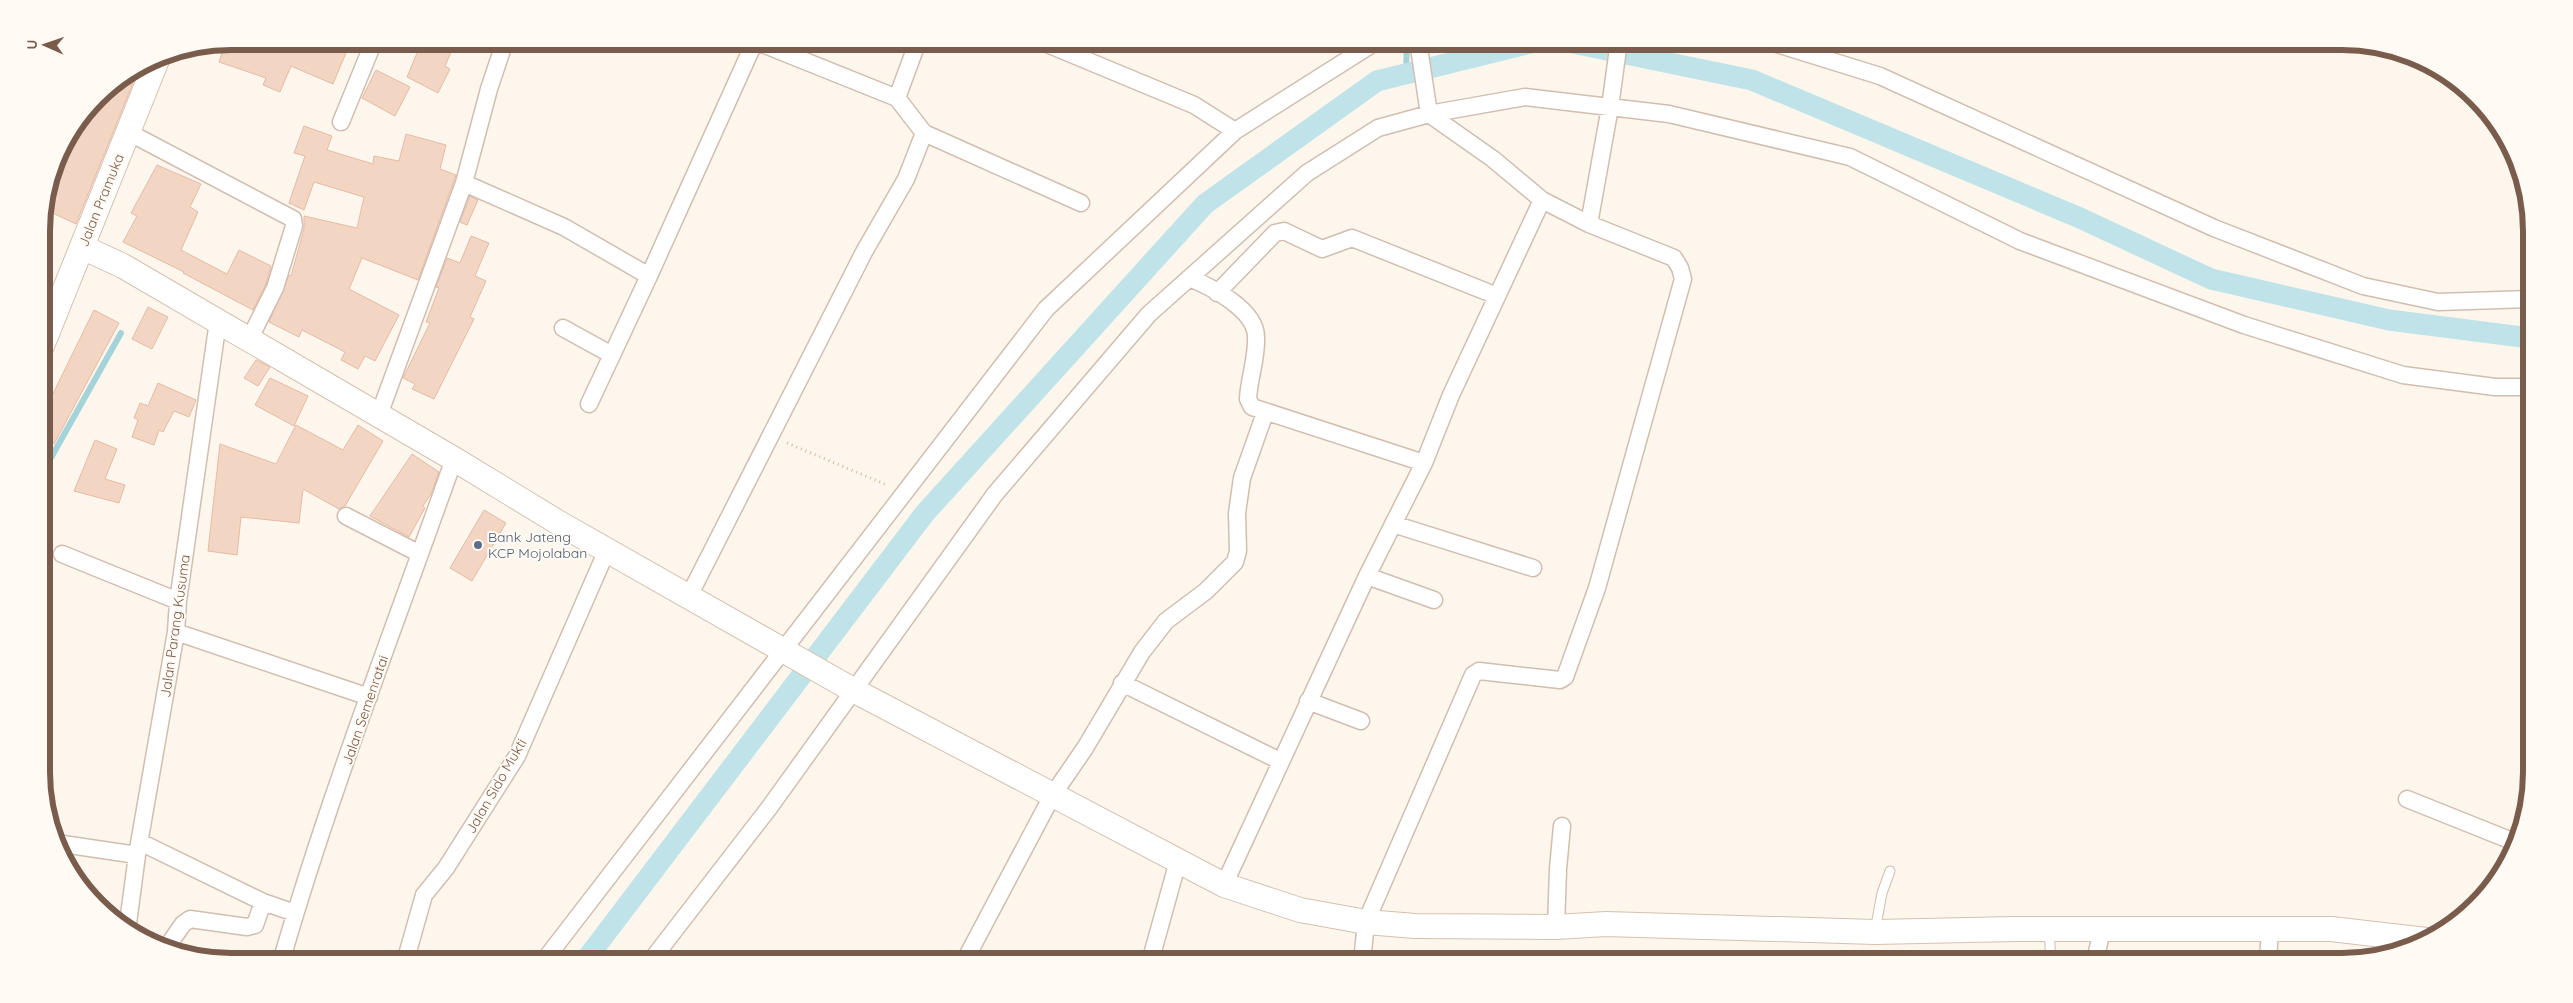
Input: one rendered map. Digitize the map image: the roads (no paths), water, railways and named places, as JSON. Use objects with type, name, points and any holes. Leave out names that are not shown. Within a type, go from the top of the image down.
[{"type":"main road","name":"Jalan Pramuka","points":[[50,326],[155,67]]},
{"type":"main road","points":[[82,247],[123,266],[607,550],[849,687],[1224,886],[1300,910],[1366,922],[1415,926],[1606,924],[1875,932],[2331,928],[2413,938]]},
{"type":"street","points":[[341,122],[370,50]]},
{"type":"street","points":[[379,415],[464,183],[489,89],[502,50]]},
{"type":"street","points":[[588,404],[649,276],[751,50]]},
{"type":"street","points":[[777,50],[897,98],[924,133],[1081,203]]},
{"type":"street","points":[[897,98],[915,50]]},
{"type":"street","points":[[1062,50],[1194,105],[1235,131]]},
{"type":"street","points":[[550,953],[791,654],[906,492],[1046,309],[1235,131],[1363,50]]},
{"type":"street","points":[[1363,953],[1366,922],[1472,675],[1480,671],[1560,680],[1565,677],[1598,588],[1683,279],[1680,268],[1674,258],[1590,224],[1542,200],[1493,159],[1429,111],[1419,50]]},
{"type":"street","points":[[1590,224],[1618,50]]},
{"type":"street","points":[[1796,50],[1880,76],[2214,228],[2363,286],[2438,302],[2523,299]]},
{"type":"street","points":[[657,953],[769,808],[849,687],[995,494],[1149,314],[1307,173],[1378,128],[1429,111],[1525,97],[1669,114],[1850,157],[2020,241],[2244,325],[2403,375],[2495,387],[2523,387]]},
{"type":"street","points":[[128,132],[293,219],[294,226],[275,288],[250,340]]},
{"type":"street","points":[[689,596],[864,252],[906,179],[924,133]]},
{"type":"street","points":[[464,183],[564,228],[649,276]]},
{"type":"street","points":[[1224,886],[1280,761],[1367,576],[1424,463],[1451,395],[1542,200]]},
{"type":"street","points":[[1217,293],[1275,233],[1284,231],[1322,249],[1352,238],[1497,296]]},
{"type":"street","points":[[1189,278],[1240,306],[1252,322],[1256,335],[1248,399],[1252,407],[1424,463]]},
{"type":"street","name":"Jalan Parang Kusuma","points":[[128,922],[138,848],[176,632],[178,601],[218,321]]},
{"type":"street","points":[[563,328],[612,355]]},
{"type":"street","points":[[969,953],[1052,796],[1085,748],[1142,652],[1166,621],[1206,591],[1235,562],[1238,551],[1237,513],[1242,478],[1265,412]]},
{"type":"street","name":"Jalan Semenratai","points":[[284,953],[295,913],[369,697],[454,459]]},
{"type":"street","points":[[346,516],[420,554]]},
{"type":"street","points":[[1393,524],[1533,568]]},
{"type":"street","name":"Jalan Sido Mukti","points":[[408,953],[424,895],[446,868],[486,808],[517,756],[607,550]]},
{"type":"street","points":[[62,554],[178,601]]},
{"type":"street","points":[[1367,576],[1434,600]]},
{"type":"street","points":[[176,632],[369,697]]},
{"type":"street","points":[[1122,683],[1280,761]]},
{"type":"street","points":[[1308,701],[1361,721]]},
{"type":"street","points":[[2406,799],[2510,840]]},
{"type":"street","points":[[1556,926],[1562,826]]},
{"type":"street","points":[[64,843],[138,848],[264,902],[295,913]]},
{"type":"street","points":[[1152,953],[1178,861]]},
{"type":"street","points":[[170,942],[183,924],[190,919],[247,926],[255,925],[264,902]]},
{"type":"street","points":[[2268,953],[2270,929]]},
{"type":"street","points":[[2097,953],[2102,930]]},
{"type":"lane","points":[[1875,932],[1882,892],[1890,871]]},
{"type":"lane","points":[[2049,930],[2050,953]]},
{"type":"waterway","points":[[1406,74],[1407,50]]},
{"type":"waterway","points":[[591,953],[925,513],[1205,204],[1377,81],[1503,50]]},
{"type":"waterway","points":[[1607,50],[1752,80],[2080,218],[2211,279],[2389,320],[2523,337]]},
{"type":"waterway","points":[[50,460],[121,333]]},
{"type":"place","name":"Bank Jateng KCP Mojolaban","points":[[478,545]]}]
